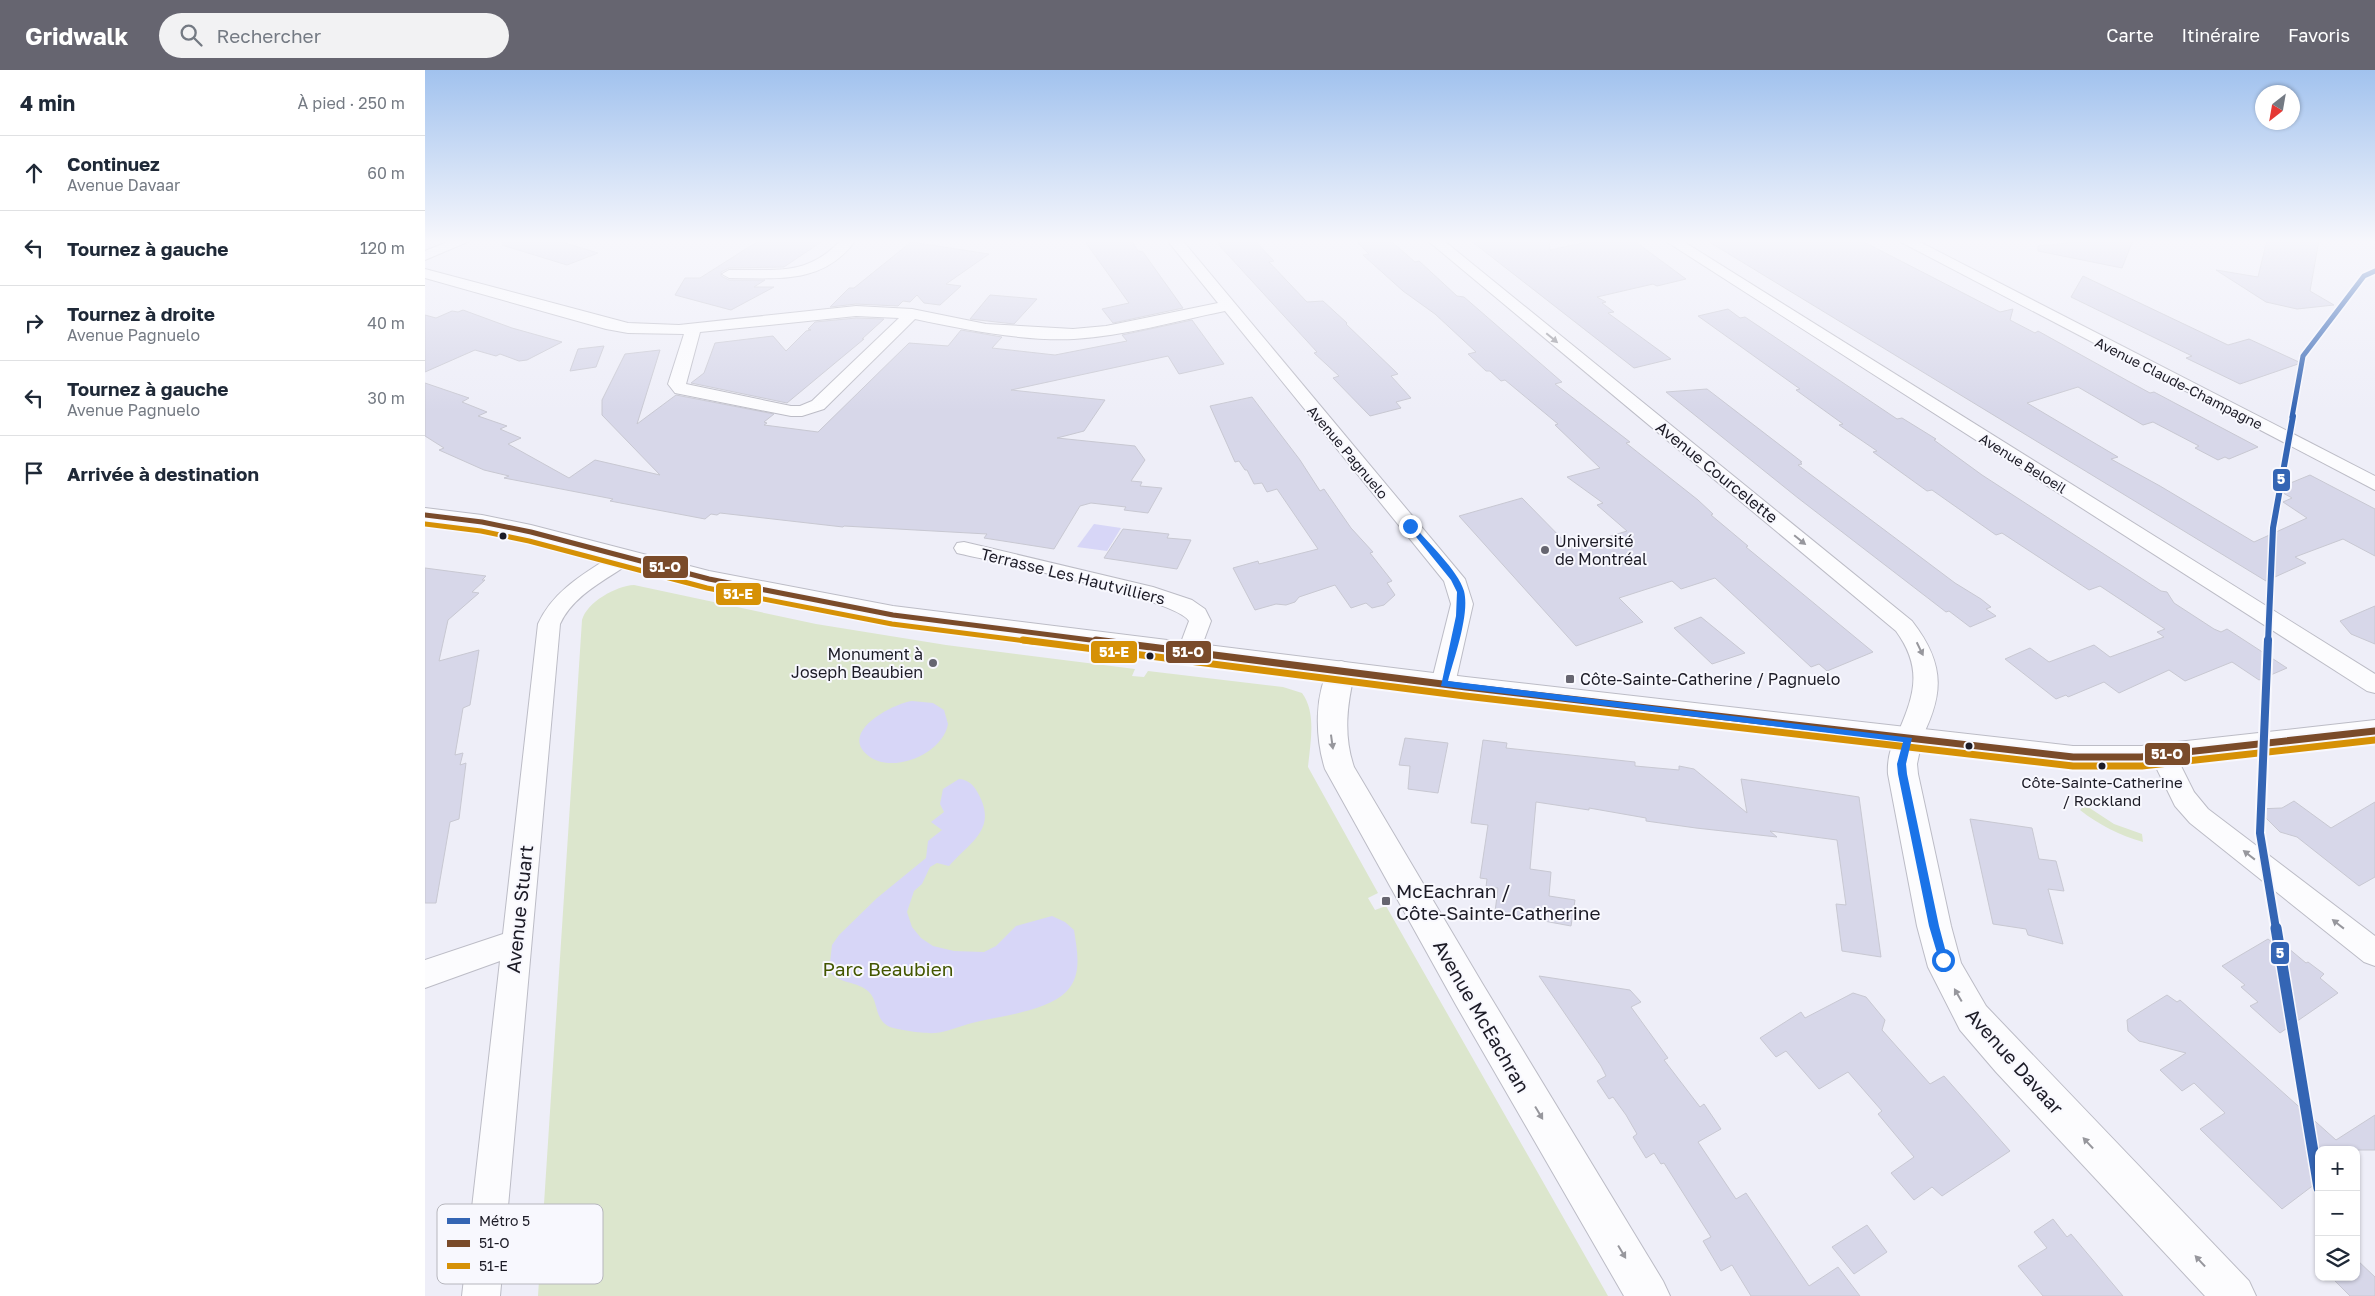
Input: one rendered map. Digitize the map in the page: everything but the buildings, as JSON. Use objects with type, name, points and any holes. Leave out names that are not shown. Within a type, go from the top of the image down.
[{"type":"main road","points":[[425,515],[482,522],[531,532],[753,589],[844,606],[999,629],[1189,653],[1909,740],[2065,757],[2104,758],[2163,755],[2375,731]]},
{"type":"main road","name":"Avenue McEachran","points":[[1341,671],[1333,704],[1331,732],[1334,753],[1340,769],[1469,994],[1648,1296]]},
{"type":"main road","name":"Avenue Davaar","points":[[1909,740],[1902,764],[1934,926],[1945,967],[1963,1002],[1973,1018],[2009,1059],[2233,1296]]},
{"type":"street","points":[[513,297],[613,325],[657,330],[694,328],[856,311],[912,314],[986,329],[1073,334],[1106,331],[1228,306]]},
{"type":"street","name":"Avenue Pagnuelo","points":[[1221,297],[1455,579],[1461,592],[1462,604],[1443,684]]},
{"type":"street","name":"Avenue Courcelette","points":[[1504,297],[1904,626],[1920,648],[1927,674],[1923,708],[1909,740]]},
{"type":"street","name":"Avenue Beloeil","points":[[1762,297],[2375,685]]},
{"type":"street","name":"Avenue Claude-Champagne","points":[[2014,297],[2375,484]]},
{"type":"street","points":[[694,328],[677,375],[677,384],[681,389],[791,411],[802,411],[818,405],[912,314]]},
{"type":"street","name":"Terrasse Les Hautvilliers","points":[[964,548],[1115,584],[1184,605],[1197,614],[1200,621],[1189,653]]},
{"type":"street","name":"Avenue Stuart","points":[[490,1204],[549,624],[553,614],[562,602],[625,557]]},
{"type":"street","points":[[2163,755],[2184,799],[2199,816],[2375,953]]},
{"type":"street","points":[[425,974],[517,942]]},
{"type":"green space","name":"Parc Beaubien","points":[[634,585],[816,624],[946,645],[1135,669],[1132,676],[1144,677],[1148,671],[1283,687],[1302,693],[1307,701],[1311,719],[1308,767],[1378,893],[1368,898],[1375,910],[1386,906],[1608,1296],[538,1296],[539,1284],[603,1284],[603,1204],[544,1204],[582,620],[585,613],[596,601],[619,588]]},
{"type":"green space","points":[[2085,805],[2114,824],[2142,834],[2143,842],[2118,833],[2094,820],[2080,810]]},
{"type":"water","points":[[1094,524],[1121,528],[1107,551],[1077,547]]},
{"type":"water","points":[[912,701],[933,703],[944,710],[948,724],[937,744],[917,758],[904,762],[880,762],[870,757],[861,748],[859,739],[863,730],[881,714],[903,703]]},
{"type":"water","points":[[959,779],[971,784],[979,795],[984,807],[983,827],[979,835],[949,866],[937,863],[930,867],[922,884],[914,891],[907,912],[912,927],[921,938],[933,946],[954,951],[984,952],[996,946],[1016,926],[1052,916],[1065,922],[1074,930],[1077,962],[1075,978],[1066,992],[1057,999],[1034,1009],[935,1033],[890,1027],[881,1020],[869,992],[864,988],[837,978],[829,971],[832,945],[839,935],[877,898],[926,858],[928,841],[942,830],[931,822],[944,812],[940,804],[943,789]]},
{"type":"metro line","name":"5","points":[[2315,1164],[2260,833],[2273,528],[2303,356],[2348,297]]},
{"type":"transit line","name":"51-O","points":[[425,515],[482,522],[531,532],[709,579],[893,615],[1466,687],[2019,752],[2073,757],[2141,757],[2375,731]]},
{"type":"transit line","name":"51-E","points":[[425,524],[481,531],[529,541],[707,588],[892,624],[1465,696],[2018,761],[2073,766],[2142,766],[2375,740]]},
{"type":"place","name":"Université de Montréal","points":[[1545,550]]},
{"type":"place","name":"Monument à Joseph Beaubien","points":[[933,663]]},
{"type":"place","name":"Côte-Sainte-Catherine / Pagnuelo","points":[[1570,679]]},
{"type":"place","name":"Côte-Sainte-Catherine / Rockland","points":[[2102,766]]},
{"type":"place","name":"McEachran / Côte-Sainte-Catherine","points":[[1386,901]]},
{"type":"route","points":[[1410,526],[1455,579],[1461,592],[1460,616],[1443,684],[1909,740],[1902,764],[1903,774],[1934,926],[1943,960]]}]
